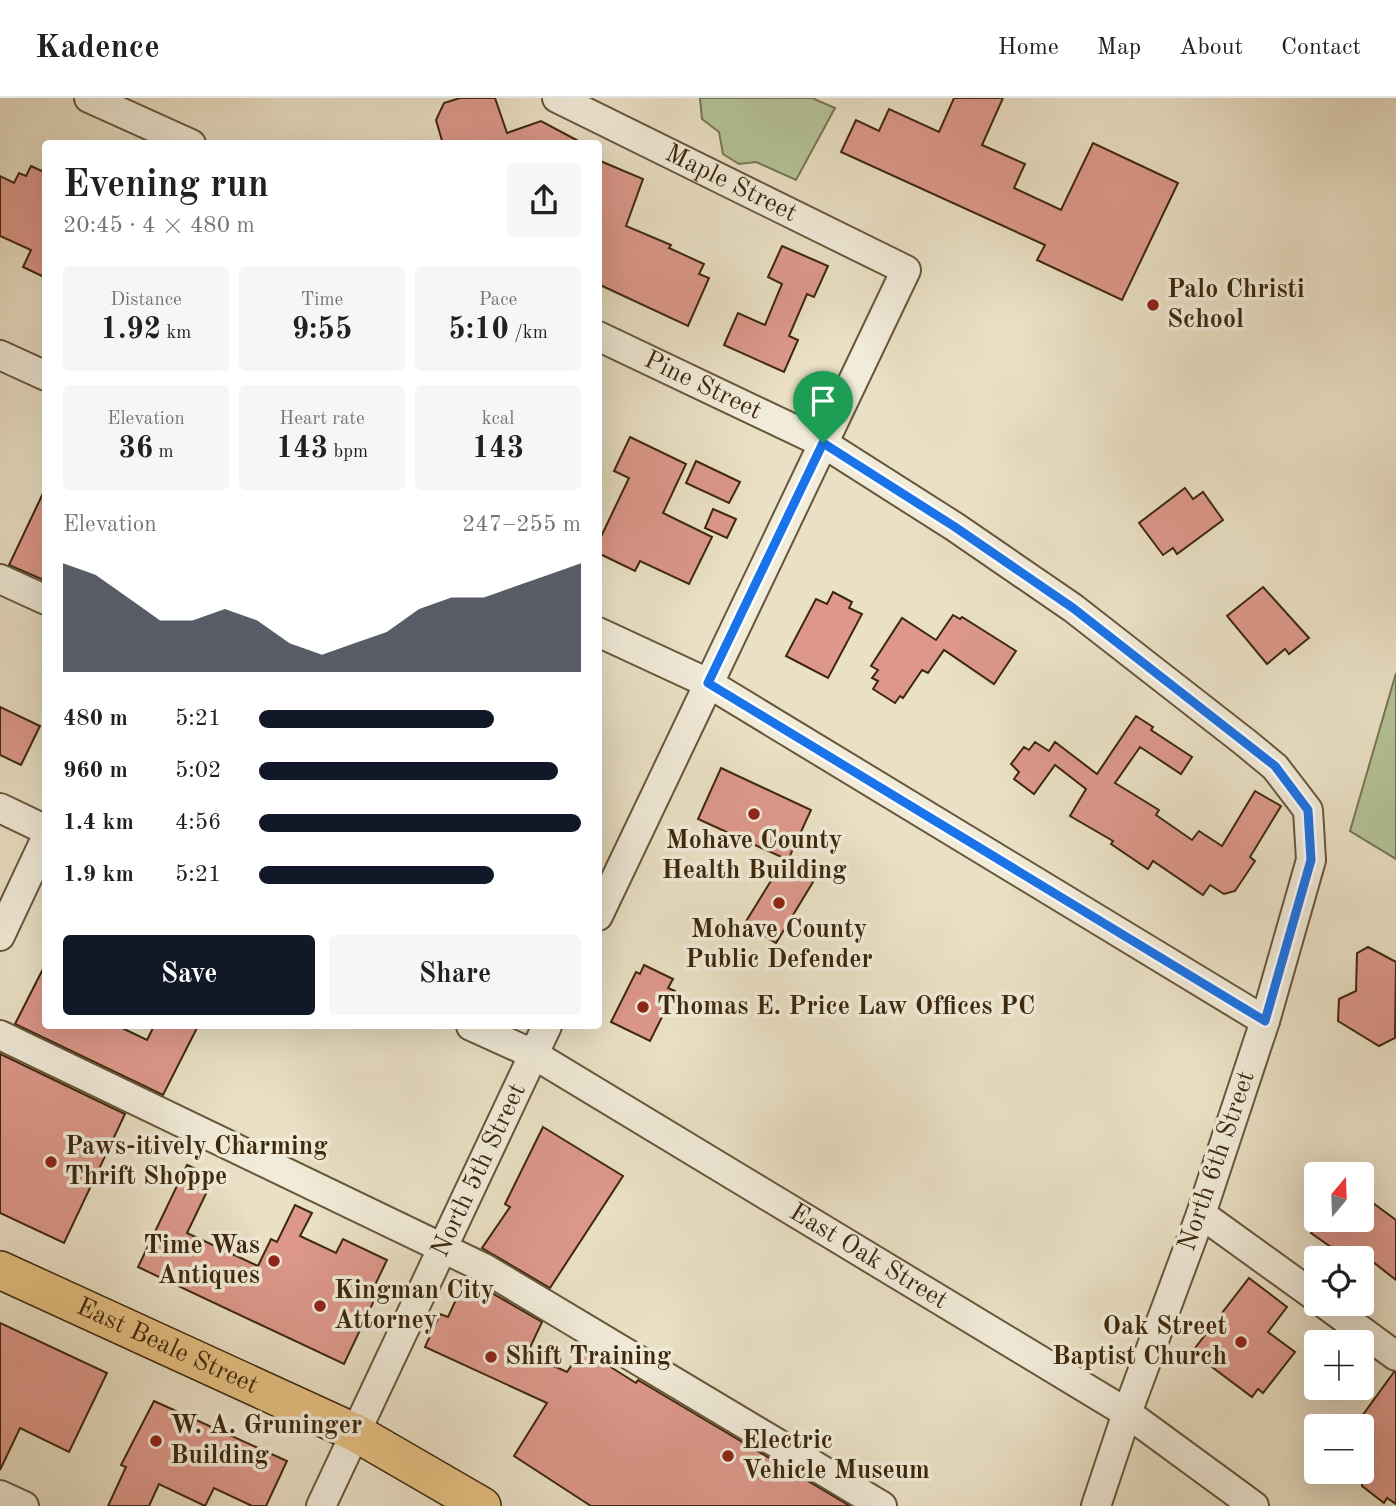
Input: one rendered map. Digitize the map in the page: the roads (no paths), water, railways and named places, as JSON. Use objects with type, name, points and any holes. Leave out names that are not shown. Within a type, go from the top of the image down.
[{"type":"main road","name":"East Beale Street","points":[[0,1270],[356,1433],[482,1506]]},
{"type":"street","points":[[89,98],[182,140]]},
{"type":"street","name":"Maple Street","points":[[557,98],[906,270],[823,443]]},
{"type":"street","name":"Pine Street","points":[[602,338],[823,443],[955,527],[1073,608],[1275,766],[1308,810]]},
{"type":"street","points":[[0,355],[42,374]]},
{"type":"street","points":[[602,907],[823,443]]},
{"type":"street","points":[[0,579],[42,598]]},
{"type":"street","points":[[602,634],[708,683],[1265,1021]]},
{"type":"street","points":[[0,808],[42,828]]},
{"type":"street","name":"North 6th Street","points":[[1096,1506],[1200,1214],[1265,1021],[1311,860],[1308,810]]},
{"type":"street","points":[[0,936],[42,847]]},
{"type":"street","name":"East Oak Street","points":[[478,1029],[533,1054],[1127,1413],[1254,1506]]},
{"type":"street","name":"North 5th Street","points":[[321,1506],[546,1029]]},
{"type":"street","points":[[0,1035],[442,1246],[496,1275],[883,1506]]},
{"type":"street","points":[[1200,1214],[1304,1288]]},
{"type":"street","points":[[1341,1316],[1396,1356]]},
{"type":"street","points":[[0,1495],[24,1506]]},
{"type":"place","name":"Palo Christi School","points":[[1153,305]]},
{"type":"place","name":"Mohave County Health Building","points":[[754,814]]},
{"type":"place","name":"Mohave County Public Defender","points":[[779,903]]},
{"type":"place","name":"Thomas E. Price Law Offices PC","points":[[643,1007]]},
{"type":"place","name":"Paws-itively Charming Thrift Shoppe","points":[[51,1162]]},
{"type":"place","name":"Time Was Antiques","points":[[274,1261]]},
{"type":"place","name":"Kingman City Attorney","points":[[320,1306]]},
{"type":"place","name":"Oak Street Baptist Church","points":[[1241,1342]]},
{"type":"place","name":"Shift Training","points":[[491,1357]]},
{"type":"place","name":"W. A. Gruninger Building","points":[[156,1441]]},
{"type":"place","name":"Electric Vehicle Museum","points":[[728,1456]]}]
